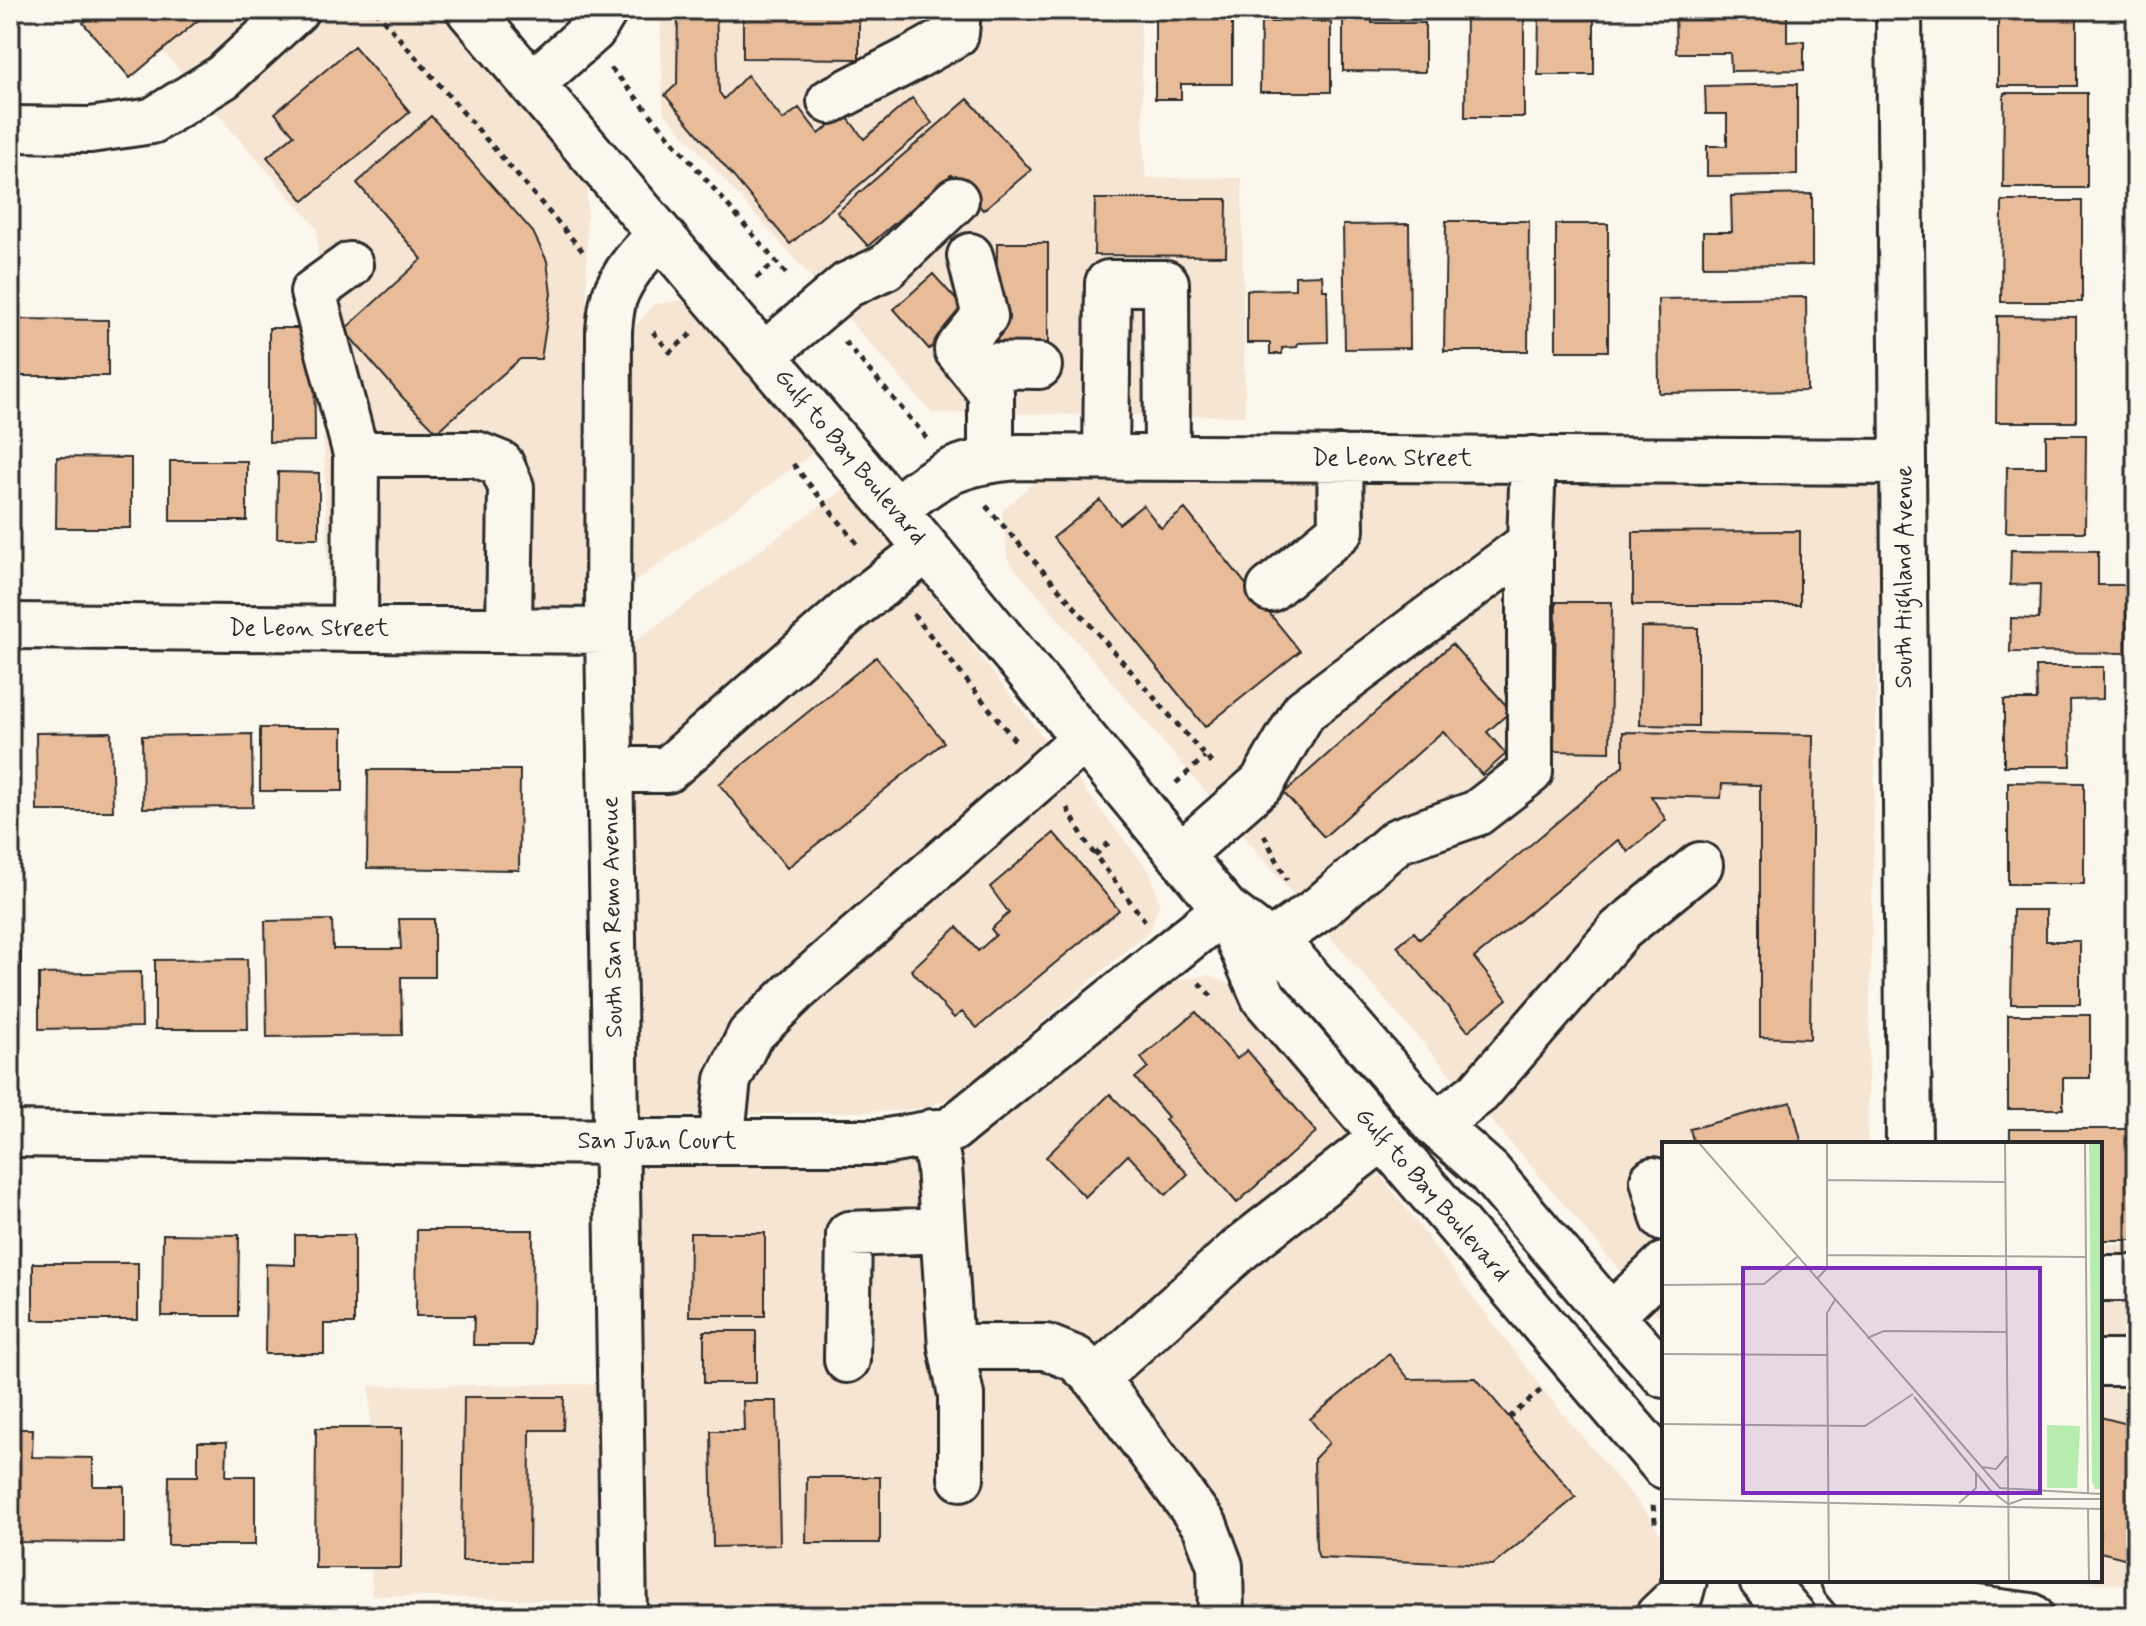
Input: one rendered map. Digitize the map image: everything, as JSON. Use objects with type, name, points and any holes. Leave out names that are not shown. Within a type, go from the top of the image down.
[{"type":"street","points":[[10,129],[90,130],[152,121],[223,77],[296,10]]},
{"type":"street","name":"Gulf to Bay Boulevard","points":[[469,10],[895,510],[1225,909],[1295,962],[1436,1125],[1489,1172],[1662,1373]]},
{"type":"street","points":[[830,101],[956,34],[958,10]]},
{"type":"street","name":"South Highland Avenue","points":[[1899,10],[1909,1142]]},
{"type":"street","points":[[532,84],[595,24]]},
{"type":"street","points":[[763,356],[847,285],[886,267],[956,200]]},
{"type":"street","name":"South San Remo Avenue","points":[[624,1616],[608,631],[609,330],[618,291],[641,252],[660,235]]},
{"type":"street","points":[[970,256],[985,316],[957,350],[991,392],[973,464]]},
{"type":"street","points":[[350,265],[313,292],[356,454],[355,629]]},
{"type":"street","points":[[1106,457],[1108,283],[1166,283],[1167,457]]},
{"type":"street","points":[[969,365],[1039,366]]},
{"type":"street","points":[[356,454],[476,454],[501,464],[511,487],[509,630]]},
{"type":"street","name":"De Leon Street","points":[[895,510],[921,488],[973,464],[1019,457],[1903,462]]},
{"type":"street","points":[[1270,589],[1341,530],[1340,458]]},
{"type":"street","points":[[1270,943],[1310,914],[1397,841],[1477,813],[1530,772],[1533,459]]},
{"type":"street","points":[[1180,855],[1262,783],[1304,711],[1530,543]]},
{"type":"street","points":[[611,770],[667,770],[853,607],[927,549]]},
{"type":"street","name":"De Leon Street","points":[[10,626],[608,631]]},
{"type":"street","points":[[721,1142],[728,1080],[750,1035],[794,992],[1084,739]]},
{"type":"street","points":[[1436,1125],[1479,1092],[1620,930],[1700,865]]},
{"type":"street","name":"Gulf to Bay Boulevard","points":[[1225,909],[1264,998],[1662,1464]]},
{"type":"street","name":"San Juan Court","points":[[10,1134],[617,1142],[882,1142],[951,1130],[1225,909]]},
{"type":"street","points":[[932,1132],[939,1166],[951,1347],[961,1395],[961,1478]]},
{"type":"street","points":[[1096,1378],[1241,1248],[1382,1138]]},
{"type":"street","points":[[847,1360],[849,1234],[943,1230]]},
{"type":"street","points":[[1611,1316],[1662,1267]]},
{"type":"street","points":[[2102,1278],[2136,1278]]},
{"type":"street","points":[[951,1347],[1046,1347],[1076,1359],[1096,1378],[1205,1526],[1220,1566],[1221,1616]]},
{"type":"street","points":[[2102,1363],[2136,1363]]},
{"type":"street","points":[[1658,1616],[1680,1595],[1683,1582]]},
{"type":"street","points":[[1764,1582],[1793,1616]]},
{"type":"street","points":[[1846,1582],[1855,1593],[2031,1616]]},
{"type":"path","points":[[375,10],[670,352],[776,261]]},
{"type":"path","points":[[595,24],[776,261],[818,310],[973,464],[1249,807],[1299,901],[1310,914]]},
{"type":"path","points":[[1509,1418],[1542,1389]]},
{"type":"shaded area","points":[[126,10],[261,10],[211,56],[183,74]]},
{"type":"shaded area","points":[[331,10],[438,10],[587,184],[586,606],[329,603],[317,228],[215,111],[234,99]]},
{"type":"shaded area","points":[[660,10],[1140,10],[1145,178],[1242,178],[1245,416],[932,413],[663,111]]},
{"type":"shaded area","points":[[687,300],[816,451],[630,585],[631,331],[654,304]]},
{"type":"shaded area","points":[[1035,481],[1881,486],[1867,1142],[1662,1142],[1662,1321],[1008,560],[1002,511]]},
{"type":"shaded area","points":[[847,487],[1151,874],[1159,904],[1150,930],[958,1094],[929,1107],[899,1111],[639,1117],[631,644]]},
{"type":"shaded area","points":[[1209,975],[1238,987],[1548,1396],[1646,1512],[1662,1536],[1661,1581],[1625,1616],[1030,1616],[646,1603],[640,1166],[882,1166],[954,1154],[963,1150],[1176,980]]},
{"type":"shaded area","points":[[2102,1244],[2136,1244],[2136,1586],[2090,1582],[2102,1582]]},
{"type":"shaded area","points":[[599,1384],[603,1602],[372,1595],[370,1386]]},
{"type":"building","points":[[99,10],[210,10],[130,78],[83,23]]},
{"type":"building","points":[[678,10],[716,10],[719,92],[724,99],[747,75],[783,120],[799,108],[819,134],[844,113],[864,139],[912,98],[932,123],[790,244],[665,95],[677,84]]},
{"type":"building","points":[[743,10],[859,10],[859,59],[743,58]]},
{"type":"building","points":[[1159,10],[1178,10],[1178,16],[1213,12],[1213,17],[1232,17],[1232,84],[1181,84],[1181,99],[1155,99],[1155,17],[1159,17]]},
{"type":"building","points":[[1278,10],[1312,10],[1312,22],[1331,22],[1331,92],[1260,92],[1261,22],[1278,22]]},
{"type":"building","points":[[1466,10],[1524,10],[1524,117],[1465,117]]},
{"type":"building","points":[[1539,10],[1594,10],[1594,75],[1538,75]]},
{"type":"building","points":[[1675,10],[1777,10],[1777,13],[1787,13],[1787,42],[1804,41],[1804,70],[1731,71],[1730,53],[1676,53]]},
{"type":"building","points":[[1998,10],[2077,10],[2077,86],[1998,86]]},
{"type":"building","points":[[1343,11],[1372,11],[1372,23],[1425,23],[1425,72],[1343,71]]},
{"type":"building","points":[[354,46],[410,112],[304,201],[267,157],[294,135],[275,113]]},
{"type":"building","points":[[1797,84],[1797,175],[1707,176],[1707,146],[1727,146],[1727,114],[1706,114],[1705,86]]},
{"type":"building","points":[[2004,93],[2087,93],[2087,188],[2003,188]]},
{"type":"building","points":[[968,99],[1031,170],[983,210],[951,175],[868,246],[837,212]]},
{"type":"building","points":[[431,116],[533,232],[547,261],[551,294],[541,359],[520,359],[437,432],[344,330],[422,259],[357,183]]},
{"type":"building","points":[[1812,194],[1812,265],[1703,266],[1703,232],[1732,232],[1731,196]]},
{"type":"building","points":[[1095,199],[1227,199],[1226,256],[1094,255]]},
{"type":"building","points":[[2002,201],[2082,201],[2082,302],[2001,302]]},
{"type":"building","points":[[1446,221],[1529,221],[1528,351],[1444,351]]},
{"type":"building","points":[[1409,224],[1410,348],[1345,349],[1343,225]]},
{"type":"building","points":[[1556,224],[1608,224],[1608,351],[1556,351]]},
{"type":"building","points":[[997,243],[1048,243],[1048,345],[996,344]]},
{"type":"building","points":[[933,274],[969,314],[929,349],[894,309]]},
{"type":"building","points":[[1322,275],[1323,290],[1327,290],[1328,342],[1298,343],[1297,347],[1282,348],[1282,354],[1270,354],[1270,343],[1247,343],[1247,290],[1295,289],[1295,276]]},
{"type":"building","points":[[1806,297],[1807,391],[1659,393],[1658,299]]},
{"type":"building","points":[[1997,316],[2076,317],[2076,422],[1996,422]]},
{"type":"building","points":[[10,319],[108,320],[108,376],[10,376]]},
{"type":"building","points":[[269,328],[314,328],[315,441],[269,442]]},
{"type":"building","points":[[2046,435],[2086,435],[2085,532],[2006,532],[2007,467],[2046,467]]},
{"type":"building","points":[[57,457],[131,458],[131,528],[56,528]]},
{"type":"building","points":[[170,461],[247,461],[247,521],[170,521]]},
{"type":"building","points":[[278,472],[319,473],[319,538],[277,538]]},
{"type":"building","points":[[1100,500],[1119,524],[1143,505],[1161,528],[1185,509],[1300,651],[1205,727],[1053,538]]},
{"type":"building","points":[[1800,531],[1800,605],[1633,605],[1633,532]]},
{"type":"building","points":[[2011,550],[2098,551],[2098,585],[2127,585],[2126,653],[2010,652],[2011,618],[2039,619],[2040,584],[2010,585]]},
{"type":"building","points":[[1556,602],[1612,602],[1610,752],[1554,751]]},
{"type":"building","points":[[1641,627],[1698,628],[1698,726],[1640,725]]},
{"type":"building","points":[[1452,644],[1511,711],[1487,732],[1506,754],[1482,775],[1443,731],[1324,837],[1284,793]]},
{"type":"building","points":[[876,657],[944,742],[787,868],[719,784]]},
{"type":"building","points":[[2036,667],[2103,667],[2103,699],[2070,700],[2071,766],[2004,766],[2004,700],[2037,700]]},
{"type":"building","points":[[260,728],[343,728],[343,791],[260,791]]},
{"type":"building","points":[[111,732],[113,811],[37,811],[36,733]]},
{"type":"building","points":[[1623,732],[1813,735],[1810,1039],[1760,1037],[1760,785],[1722,784],[1721,798],[1651,796],[1666,820],[1628,852],[1618,840],[1474,958],[1507,999],[1468,1031],[1397,946],[1414,932],[1420,939],[1623,766]]},
{"type":"building","points":[[252,734],[253,807],[143,808],[142,736]]},
{"type":"building","points":[[368,770],[520,770],[519,870],[367,868]]},
{"type":"building","points":[[2008,782],[2084,783],[2084,884],[2008,884]]},
{"type":"building","points":[[10,784],[14,784],[13,848],[10,848]]},
{"type":"building","points":[[1054,833],[1119,910],[977,1028],[962,1012],[954,1018],[911,970],[957,927],[978,951],[996,935],[991,929],[1009,913],[990,887]]},
{"type":"building","points":[[2013,910],[2046,910],[2046,941],[2080,941],[2080,1004],[2011,1004]]},
{"type":"building","points":[[399,919],[434,919],[434,977],[401,977],[402,1035],[267,1037],[265,921],[332,920],[333,949],[401,949]]},
{"type":"building","points":[[10,951],[21,951],[21,1023],[10,1022]]},
{"type":"building","points":[[247,959],[248,1029],[155,1029],[155,960]]},
{"type":"building","points":[[141,972],[142,1027],[39,1029],[39,974]]},
{"type":"building","points":[[1196,1012],[1237,1059],[1247,1050],[1316,1132],[1237,1203],[1165,1120],[1168,1117],[1135,1078],[1148,1067],[1141,1058]]},
{"type":"building","points":[[2008,1015],[2090,1015],[2090,1078],[2063,1078],[2063,1109],[2008,1109]]},
{"type":"building","points":[[1110,1094],[1188,1174],[1166,1195],[1128,1155],[1085,1197],[1046,1157]]},
{"type":"building","points":[[1791,1102],[1801,1142],[1693,1142],[1690,1129]]},
{"type":"building","points":[[2010,1129],[2136,1129],[2136,1240],[2102,1240],[2102,1142],[2010,1142]]},
{"type":"building","points":[[417,1230],[533,1230],[532,1345],[473,1345],[474,1316],[416,1316]]},
{"type":"building","points":[[690,1233],[765,1233],[765,1316],[689,1316]]},
{"type":"building","points":[[163,1234],[239,1235],[238,1316],[162,1316]]},
{"type":"building","points":[[10,1235],[19,1235],[19,1296],[10,1296]]},
{"type":"building","points":[[295,1235],[354,1235],[354,1324],[324,1324],[324,1354],[265,1354],[266,1264],[295,1265]]},
{"type":"building","points":[[33,1263],[138,1263],[138,1320],[33,1320]]},
{"type":"building","points":[[704,1331],[756,1331],[756,1383],[704,1383]]},
{"type":"building","points":[[1389,1354],[1409,1379],[1476,1378],[1576,1497],[1493,1565],[1319,1558],[1316,1548],[1314,1459],[1329,1443],[1310,1419]]},
{"type":"building","points":[[464,1397],[564,1397],[563,1430],[530,1430],[529,1561],[462,1561]]},
{"type":"building","points":[[743,1401],[777,1401],[780,1545],[713,1547],[711,1431],[744,1431]]},
{"type":"building","points":[[2102,1418],[2136,1426],[2136,1561],[2102,1552]]},
{"type":"building","points":[[316,1428],[402,1428],[401,1568],[315,1568]]},
{"type":"building","points":[[10,1429],[33,1429],[32,1457],[93,1458],[93,1486],[124,1486],[124,1543],[10,1542]]},
{"type":"building","points":[[198,1442],[227,1442],[226,1476],[255,1476],[255,1545],[168,1545],[169,1476],[198,1476]]},
{"type":"building","points":[[807,1477],[880,1477],[880,1543],[806,1543]]}]
